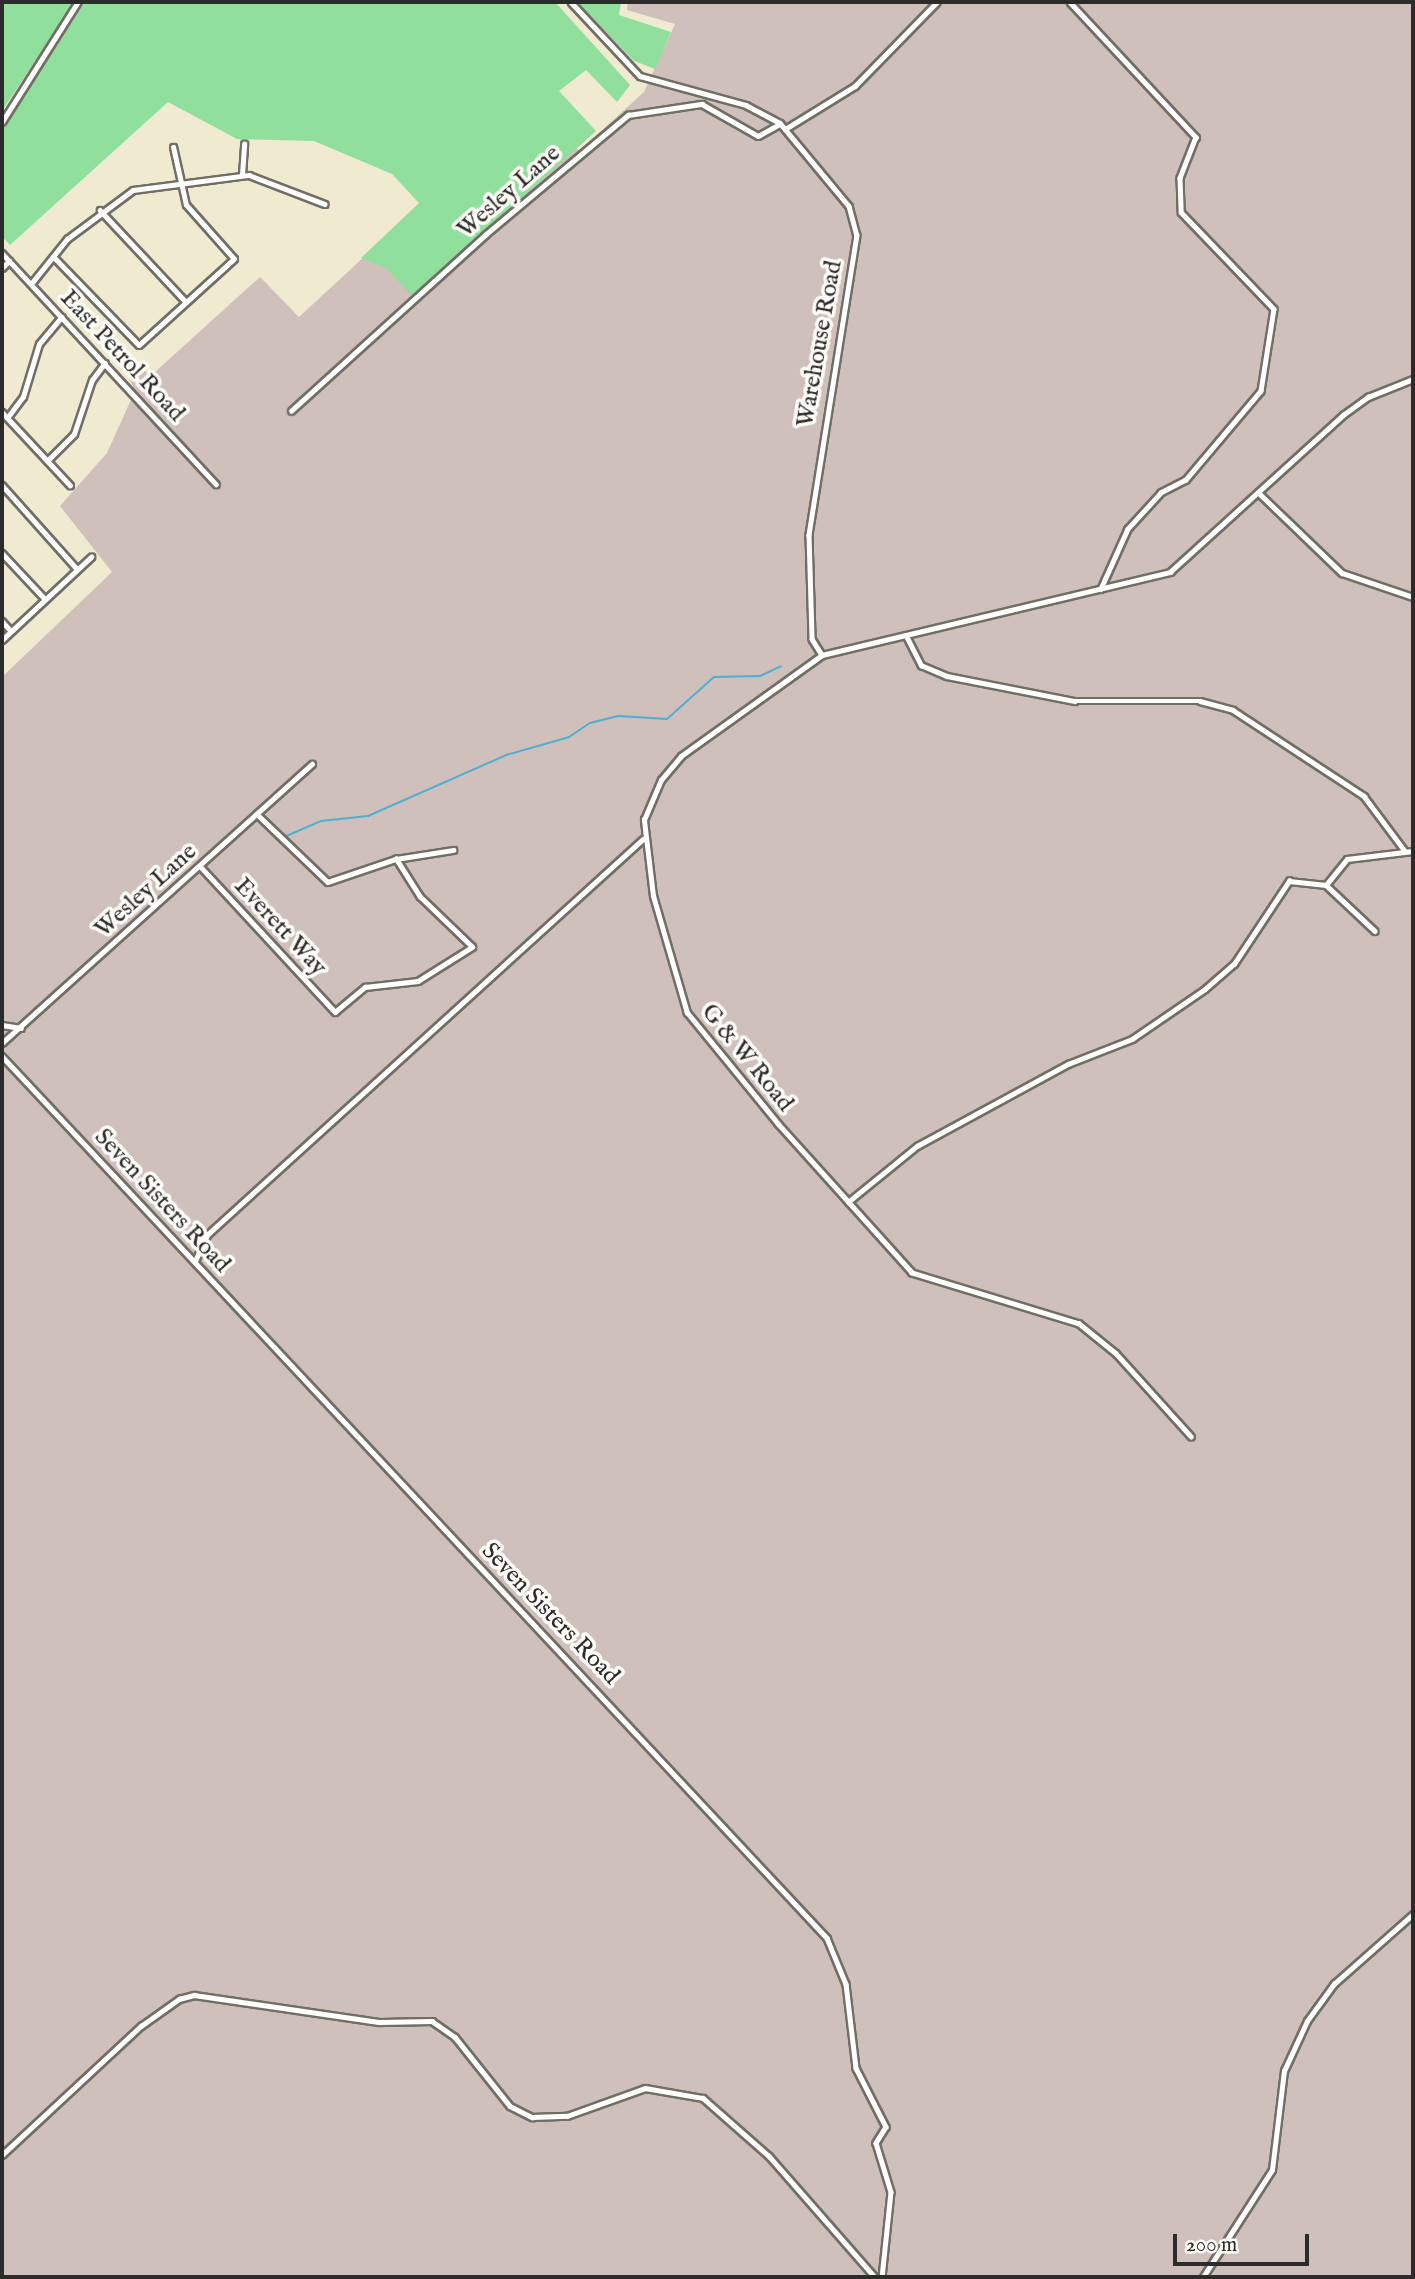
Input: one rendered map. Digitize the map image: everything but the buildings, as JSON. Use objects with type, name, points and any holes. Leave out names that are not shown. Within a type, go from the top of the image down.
[{"type":"street","points":[[2,122],[78,2]]},
{"type":"street","name":"Warehouse Road","points":[[571,2],[640,76],[725,98],[787,128],[833,182],[857,235],[809,534],[812,639],[822,655]]},
{"type":"street","points":[[787,128],[855,86],[937,2]]},
{"type":"street","points":[[1070,2],[1196,137],[1180,178],[1181,212],[1275,309],[1261,391],[1186,480],[1161,493],[1128,528],[1101,589]]},
{"type":"street","name":"Wesley Lane","points":[[291,411],[485,234],[628,115],[702,104],[758,136],[780,123]]},
{"type":"street","points":[[242,175],[244,144]]},
{"type":"street","points":[[54,257],[139,345],[234,258],[190,211],[178,184],[173,146]]},
{"type":"street","points":[[31,284],[100,210],[124,193],[242,175],[325,204]]},
{"type":"street","points":[[100,210],[186,302]]},
{"type":"street","name":"East Petrol Road","points":[[2,253],[216,484]]},
{"type":"street","points":[[2,268],[9,261]]},
{"type":"street","points":[[7,418],[23,397],[39,344],[62,317]]},
{"type":"street","points":[[47,461],[74,433],[105,363]]},
{"type":"street","name":"G & W Road","points":[[1191,1437],[1091,1331],[1044,1310],[912,1273],[687,1013],[668,957],[643,839],[650,800],[681,757],[822,655],[1170,572],[1368,397],[1413,379]]},
{"type":"street","points":[[2,412],[70,485]]},
{"type":"street","points":[[2,486],[77,569]]},
{"type":"street","points":[[1260,494],[1342,573],[1413,597]]},
{"type":"street","points":[[2,553],[45,599]]},
{"type":"street","points":[[2,640],[91,557]]},
{"type":"street","points":[[2,621],[11,631]]},
{"type":"street","points":[[906,635],[921,665],[947,676],[1076,701],[1200,701],[1233,710],[1364,796],[1405,851]]},
{"type":"street","name":"Wesley Lane","points":[[2,1043],[312,764]]},
{"type":"street","points":[[257,814],[328,882],[396,859],[453,850]]},
{"type":"street","points":[[194,1262],[207,1235],[643,839]]},
{"type":"street","points":[[1326,885],[1347,859],[1413,851]]},
{"type":"street","name":"Everett Way","points":[[200,866],[335,1012],[365,987],[418,981],[472,947],[420,897],[396,859]]},
{"type":"street","points":[[848,1202],[923,1143],[1068,1063],[1132,1039],[1205,989],[1234,964],[1289,881],[1326,885],[1375,931]]},
{"type":"street","points":[[2,1025],[21,1028]]},
{"type":"street","name":"Seven Sisters Road","points":[[2,1056],[827,1938],[846,1984],[856,2068],[886,2127],[876,2143],[891,2192],[882,2277]]},
{"type":"street","points":[[1203,2277],[1272,2170],[1283,2071],[1307,2021],[1335,1984],[1413,1914]]},
{"type":"street","points":[[2,2155],[164,2008],[194,1996],[380,2022],[432,2021],[455,2037],[510,2106],[532,2117],[567,2116],[637,2090],[695,2094],[769,2156],[874,2277]]},
{"type":"shaded area","points":[[628,2],[1413,2],[1413,2277],[2,2277],[2,1062],[169,1231],[2,1048],[2,677],[112,572],[60,506],[107,453],[135,391],[125,369],[155,372],[260,277],[299,317],[482,148],[552,118],[579,151],[644,92],[675,24],[627,10]]},
{"type":"green space","points":[[2,2],[74,2],[2,111]]},
{"type":"green space","points":[[85,2],[555,2],[630,85],[617,102],[586,70],[559,91],[596,131],[412,296],[386,268],[361,258],[419,203],[392,174],[314,141],[237,139],[168,102],[10,245],[2,236],[2,131]]},
{"type":"green space","points":[[577,2],[621,2],[619,15],[671,32],[655,69],[634,61]]},
{"type":"waterway","points":[[284,837],[321,821],[368,816],[506,755],[569,737],[590,723],[619,716],[667,719],[714,677],[760,676],[781,666]]}]
